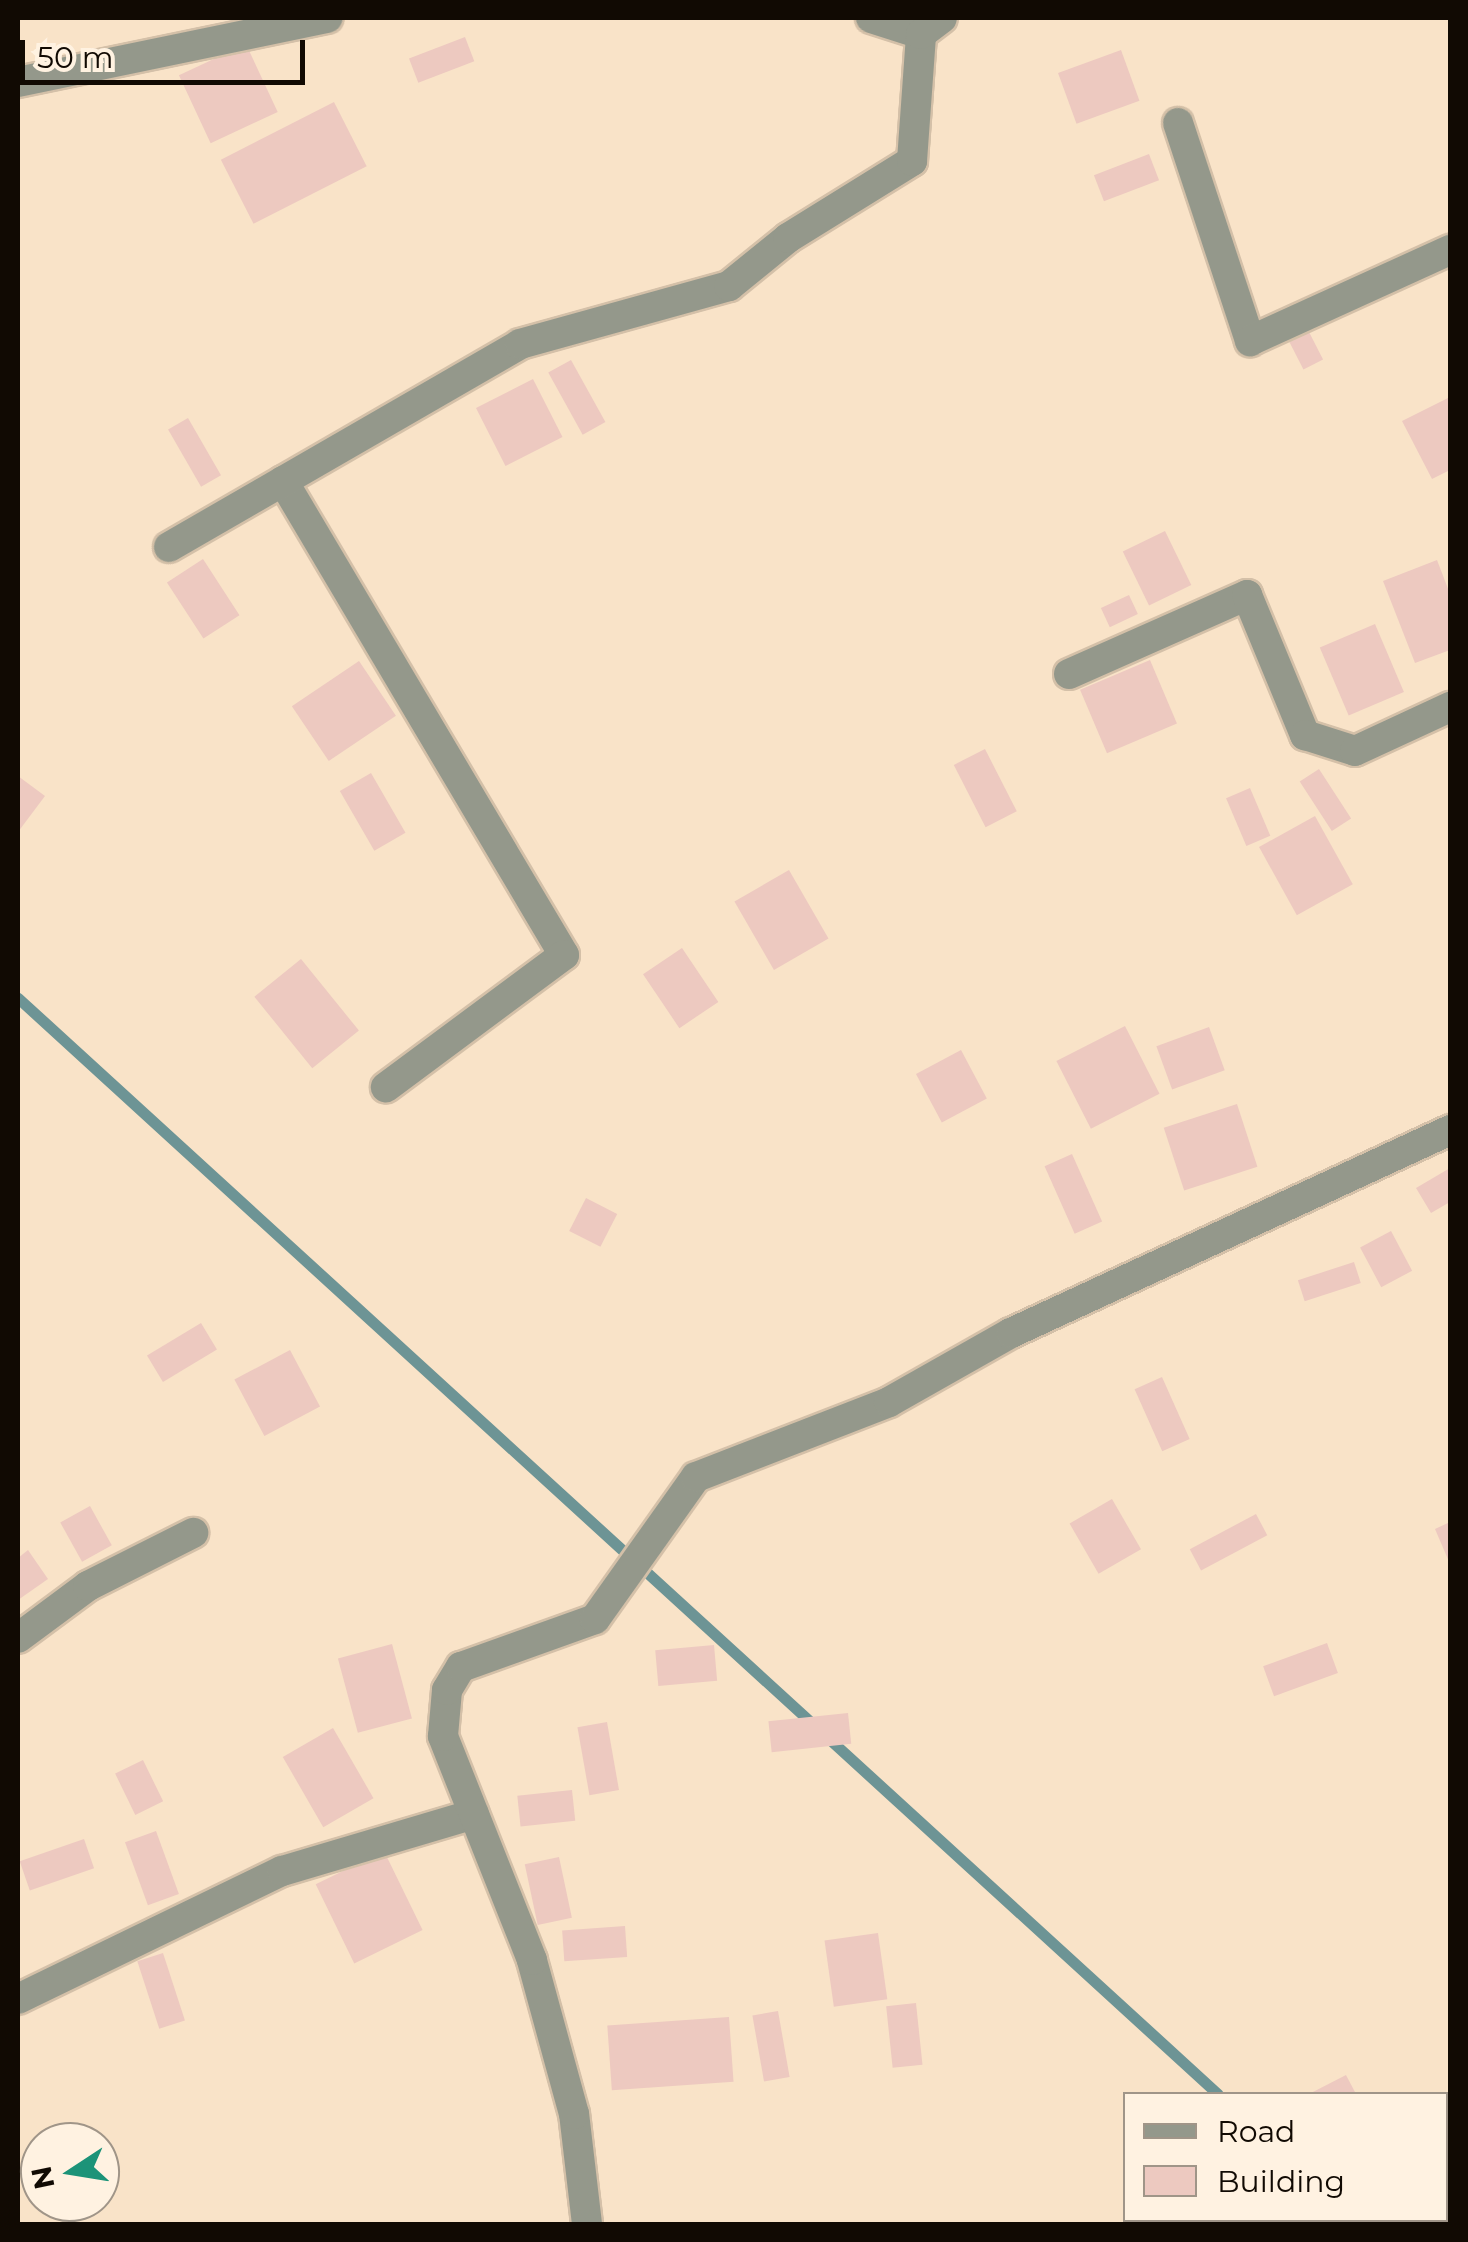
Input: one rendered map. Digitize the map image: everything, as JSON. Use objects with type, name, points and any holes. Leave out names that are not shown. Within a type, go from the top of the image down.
[{"type":"street","points":[[18,82],[327,18]]},
{"type":"street","points":[[169,547],[520,344],[729,286],[788,238],[912,161],[932,26],[871,18]]},
{"type":"street","points":[[1178,124],[1250,340],[1450,250]]},
{"type":"street","points":[[283,481],[564,954],[386,1086]]},
{"type":"street","points":[[1069,674],[1247,595],[1305,734],[1355,751],[1450,707]]},
{"type":"street","points":[[588,2224],[574,2114],[532,1960],[443,1736],[447,1690],[461,1667],[571,1634],[623,1585],[696,1478],[888,1402],[1011,1333],[1450,1130]]},
{"type":"street","points":[[18,1638],[88,1586],[193,1533]]},
{"type":"street","points":[[18,1999],[282,1871],[474,1814]]},
{"type":"building","points":[[465,37],[474,61],[418,83],[409,59]]},
{"type":"building","points":[[246,44],[278,112],[211,143],[179,75]]},
{"type":"building","points":[[1121,50],[1139,101],[1077,124],[1058,73]]},
{"type":"building","points":[[334,102],[367,166],[254,224],[221,160]]},
{"type":"building","points":[[1149,154],[1159,180],[1104,201],[1094,175]]},
{"type":"building","points":[[1309,332],[1323,360],[1303,370],[1289,342]]},
{"type":"building","points":[[571,360],[605,422],[583,435],[548,373]]},
{"type":"building","points":[[533,379],[563,437],[505,466],[476,408]]},
{"type":"building","points":[[1450,397],[1450,470],[1432,479],[1402,421]]},
{"type":"building","points":[[188,418],[221,475],[201,487],[168,430]]},
{"type":"building","points":[[1165,531],[1191,585],[1149,606],[1123,552]]},
{"type":"building","points":[[203,559],[239,615],[203,639],[167,582]]},
{"type":"building","points":[[1437,560],[1450,594],[1450,650],[1415,663],[1383,581]]},
{"type":"building","points":[[1129,595],[1138,614],[1110,627],[1101,608]]},
{"type":"building","points":[[1375,624],[1404,692],[1349,716],[1320,647]]},
{"type":"building","points":[[1150,660],[1177,724],[1107,753],[1080,690]]},
{"type":"building","points":[[359,661],[396,716],[329,761],[292,706]]},
{"type":"building","points":[[985,749],[1017,811],[986,827],[954,765]]},
{"type":"building","points":[[1319,769],[1351,818],[1332,831],[1300,782]]},
{"type":"building","points":[[371,773],[406,833],[374,851],[340,791]]},
{"type":"building","points":[[18,776],[45,796],[18,832]]},
{"type":"building","points":[[1250,788],[1270,836],[1246,846],[1226,798]]},
{"type":"building","points":[[1315,816],[1353,884],[1297,915],[1259,847]]},
{"type":"building","points":[[789,870],[828,938],[774,970],[734,902]]},
{"type":"building","points":[[682,948],[718,1002],[679,1028],[643,974]]},
{"type":"building","points":[[301,959],[359,1030],[312,1068],[254,997]]},
{"type":"building","points":[[1125,1026],[1160,1094],[1091,1129],[1056,1061]]},
{"type":"building","points":[[1209,1027],[1225,1070],[1172,1089],[1156,1046]]},
{"type":"building","points":[[961,1050],[987,1099],[942,1123],[916,1074]]},
{"type":"building","points":[[1237,1104],[1257,1167],[1184,1191],[1164,1128]]},
{"type":"building","points":[[1072,1154],[1102,1222],[1075,1234],[1045,1166]]},
{"type":"building","points":[[1450,1168],[1450,1202],[1431,1213],[1416,1188]]},
{"type":"building","points":[[586,1198],[617,1214],[600,1247],[569,1231]]},
{"type":"building","points":[[1391,1231],[1412,1271],[1381,1287],[1360,1247]]},
{"type":"building","points":[[1354,1262],[1361,1283],[1305,1301],[1298,1280]]},
{"type":"building","points":[[201,1323],[217,1350],[163,1382],[147,1355]]},
{"type":"building","points":[[290,1350],[320,1407],[264,1436],[234,1380]]},
{"type":"building","points":[[1162,1377],[1190,1439],[1162,1451],[1135,1389]]},
{"type":"building","points":[[1112,1499],[1141,1549],[1099,1574],[1070,1524]]},
{"type":"building","points":[[90,1506],[112,1545],[82,1562],[60,1522]]},
{"type":"building","points":[[1256,1514],[1267,1535],[1201,1570],[1190,1549]]},
{"type":"building","points":[[1450,1522],[1450,1564],[1435,1529]]},
{"type":"building","points":[[28,1550],[48,1579],[18,1600],[18,1558]]},
{"type":"building","points":[[1327,1643],[1338,1673],[1274,1696],[1263,1666]]},
{"type":"building","points":[[392,1644],[412,1718],[358,1733],[338,1658]]},
{"type":"building","points":[[714,1645],[717,1681],[658,1686],[655,1650]]},
{"type":"building","points":[[848,1713],[851,1744],[772,1752],[768,1721]]},
{"type":"building","points":[[607,1722],[619,1790],[589,1795],[577,1727]]},
{"type":"building","points":[[333,1728],[374,1798],[323,1827],[283,1757]]},
{"type":"building","points":[[143,1760],[163,1801],[135,1815],[115,1774]]},
{"type":"building","points":[[572,1790],[575,1821],[521,1827],[517,1796]]},
{"type":"building","points":[[156,1831],[179,1894],[148,1905],[125,1842]]},
{"type":"building","points":[[84,1839],[94,1868],[30,1890],[20,1861]]},
{"type":"building","points":[[384,1851],[423,1930],[354,1963],[316,1884]]},
{"type":"building","points":[[559,1857],[572,1918],[538,1925],[525,1864]]},
{"type":"building","points":[[625,1926],[627,1957],[564,1961],[562,1930]]},
{"type":"building","points":[[878,1933],[887,1999],[834,2007],[825,1941]]},
{"type":"building","points":[[163,1953],[185,2021],[159,2029],[137,1961]]},
{"type":"building","points":[[916,2003],[922,2065],[893,2068],[886,2006]]},
{"type":"building","points":[[778,2011],[790,2077],[764,2081],[752,2016]]},
{"type":"building","points":[[729,2017],[734,2082],[612,2090],[607,2026]]},
{"type":"building","points":[[1346,2075],[1355,2092],[1313,2092]]},
{"type":"waterway","points":[[18,998],[1216,2092]]}]
